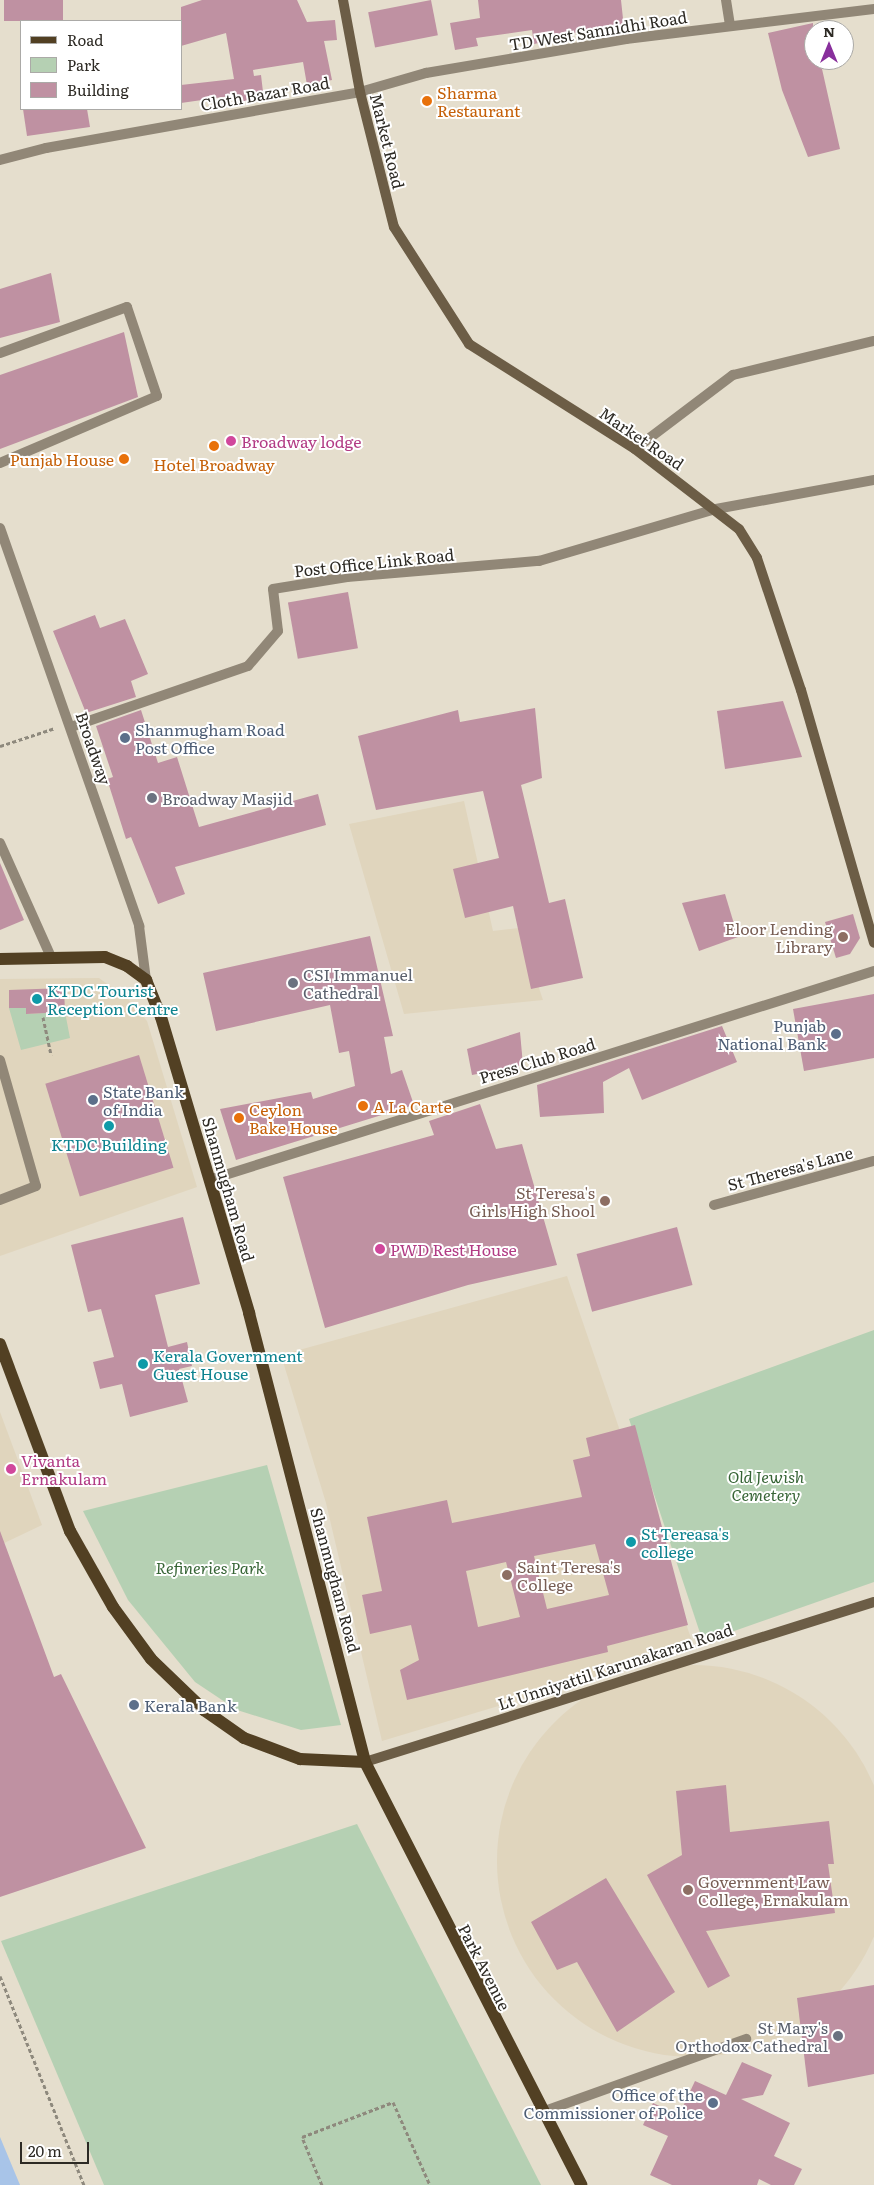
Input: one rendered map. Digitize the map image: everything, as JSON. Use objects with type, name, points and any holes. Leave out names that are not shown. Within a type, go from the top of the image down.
[{"type":"main road","points":[[0,959],[105,957],[127,966],[146,980]]},
{"type":"main road","name":"Shanmugham Road","points":[[146,980],[161,1017],[276,1416],[365,1762]]},
{"type":"main road","points":[[0,1344],[70,1530],[114,1607],[151,1659],[204,1710],[244,1738],[300,1759],[365,1762]]},
{"type":"main road","name":"Park Avenue","points":[[365,1762],[542,2112],[581,2185]]},
{"type":"street","name":"Market Road","points":[[343,0],[360,92],[394,227],[470,344],[635,449],[716,509],[739,529],[757,558],[801,690],[871,925],[874,943]]},
{"type":"street","points":[[726,0],[730,25]]},
{"type":"street","name":"TD West Sannidhi Road","points":[[360,92],[426,73],[730,25],[874,8]]},
{"type":"street","name":"Cloth Bazar Road","points":[[0,160],[360,92]]},
{"type":"street","points":[[0,353],[127,307],[157,396],[0,463]]},
{"type":"street","points":[[635,449],[733,375],[874,341]]},
{"type":"street","points":[[716,509],[874,480]]},
{"type":"street","name":"Post Office Link Road","points":[[70,725],[248,666],[278,631],[273,590],[348,577],[539,561],[716,509]]},
{"type":"street","name":"Broadway","points":[[0,528],[139,926],[146,980]]},
{"type":"street","points":[[0,844],[51,957]]},
{"type":"street","name":"Press Club Road","points":[[209,1180],[874,971]]},
{"type":"street","points":[[0,1060],[36,1186],[0,1200]]},
{"type":"street","name":"St Theresa's Lane","points":[[714,1205],[874,1161]]},
{"type":"street","name":"Lt Unniyattil Karunakaran Road","points":[[365,1762],[874,1602]]},
{"type":"street","points":[[542,2112],[746,2039]]},
{"type":"path","points":[[0,746],[70,725]]},
{"type":"path","points":[[43,1017],[51,1056]]},
{"type":"path","points":[[0,1976],[84,2185]]},
{"type":"path","points":[[322,2185],[302,2137],[393,2102],[430,2185]]},
{"type":"shaded area","points":[[464,801],[493,931],[519,928],[543,1000],[404,1014],[349,824]]},
{"type":"shaded area","points":[[99,978],[128,999],[147,1021],[197,1187],[0,1256],[0,979]]},
{"type":"shaded area","name":"Saint Teresa's College","points":[[567,1276],[694,1647],[382,1741],[326,1503],[281,1355]]},
{"type":"shaded area","name":"Vivanta Ernakulam","points":[[0,1412],[42,1525],[0,1545]]},
{"type":"shaded area","name":"Government Law College, Ernakulam","points":[[674,1666],[712,1666],[750,1673],[785,1688],[802,1698],[832,1722],[856,1752],[874,1786],[875,1933],[866,1953],[845,1985],[817,2013],[785,2034],[750,2049],[712,2056],[674,2056],[636,2049],[601,2034],[569,2013],[541,1985],[520,1953],[505,1918],[498,1880],[498,1842],[505,1804],[520,1769],[541,1737],[569,1709],[601,1688],[636,1673]]},
{"type":"green space","points":[[26,1007],[26,1014],[65,1012],[70,1038],[21,1050],[9,1008]]},
{"type":"green space","name":"Old Jewish Cemetery","points":[[874,1330],[874,1582],[703,1642],[629,1419]]},
{"type":"green space","name":"Refineries Park","points":[[267,1465],[341,1725],[301,1730],[237,1710],[195,1682],[128,1600],[83,1511]]},
{"type":"green space","points":[[357,1824],[541,2185],[104,2185],[1,1941]]},
{"type":"water","points":[[0,2137],[20,2185],[0,2185]]},
{"type":"building","points":[[4,0],[63,0],[63,20],[4,21]]},
{"type":"building","points":[[202,0],[297,0],[307,22],[335,20],[337,40],[324,41],[332,80],[307,85],[303,62],[253,70],[254,76],[261,75],[263,92],[257,92],[258,99],[238,102],[237,95],[182,103],[182,85],[234,79],[226,33],[182,46],[181,7]]},
{"type":"building","points":[[431,0],[438,35],[375,48],[368,12]]},
{"type":"building","points":[[478,0],[621,0],[624,28],[552,35],[553,40],[534,44],[532,30],[476,38],[478,46],[455,50],[450,23],[480,18]]},
{"type":"building","points":[[804,25],[804,70],[822,70],[840,149],[808,157],[782,90],[768,33]]},
{"type":"building","points":[[23,110],[87,110],[90,127],[27,136]]},
{"type":"building","points":[[51,273],[60,322],[0,338],[0,289]]},
{"type":"building","points":[[124,332],[138,397],[0,449],[0,375]]},
{"type":"building","points":[[348,592],[358,648],[298,659],[288,603]]},
{"type":"building","points":[[95,615],[100,628],[125,619],[148,674],[131,681],[136,697],[86,713],[53,631]]},
{"type":"building","points":[[783,701],[802,757],[725,769],[717,711]]},
{"type":"building","points":[[535,708],[542,778],[521,785],[549,903],[565,899],[583,978],[531,989],[513,906],[465,918],[453,869],[499,858],[483,791],[376,810],[358,736],[458,710],[460,722]]},
{"type":"building","points":[[141,710],[158,763],[177,757],[199,827],[318,794],[326,825],[175,867],[185,894],[158,904],[131,837],[126,839],[107,779],[113,777],[96,726]]},
{"type":"building","points":[[0,863],[24,920],[0,930]]},
{"type":"building","points":[[725,894],[738,937],[699,951],[682,903]]},
{"type":"building","points":[[853,914],[860,938],[850,954],[836,958],[825,922]]},
{"type":"building","points":[[370,936],[393,1036],[384,1037],[391,1074],[402,1070],[414,1105],[236,1160],[220,1109],[311,1092],[313,1099],[355,1086],[349,1051],[339,1053],[330,1005],[216,1031],[203,973]]},
{"type":"building","name":"KTDC Tourist Reception Centre","points":[[64,988],[65,1012],[26,1014],[26,1008],[9,1008],[9,990]]},
{"type":"building","name":"Punjab National Bank","points":[[874,994],[874,1058],[804,1071],[793,1009]]},
{"type":"building","points":[[722,1026],[737,1062],[642,1100],[629,1068],[603,1082],[604,1113],[540,1117],[537,1085]]},
{"type":"building","points":[[520,1032],[523,1065],[472,1075],[467,1049]]},
{"type":"building","name":"KTDC Building","points":[[139,1055],[173,1168],[80,1196],[45,1084]]},
{"type":"building","name":"PWD Rest House","points":[[480,1104],[496,1149],[522,1144],[557,1265],[468,1285],[325,1328],[283,1177],[434,1135],[429,1121]]},
{"type":"building","points":[[183,1217],[200,1284],[155,1295],[168,1347],[187,1342],[192,1366],[179,1369],[188,1402],[130,1417],[122,1384],[100,1389],[93,1362],[114,1357],[101,1309],[88,1312],[71,1245]]},
{"type":"building","points":[[677,1227],[693,1285],[592,1312],[577,1254]]},
{"type":"building","points":[[635,1425],[688,1625],[607,1646],[608,1652],[407,1700],[400,1670],[419,1660],[411,1625],[370,1634],[362,1595],[382,1591],[367,1517],[447,1500],[452,1523],[582,1497],[573,1460],[590,1456],[586,1438]],"holes":[[[595,1544],[609,1595],[547,1609],[534,1556]],[[506,1562],[520,1617],[478,1627],[466,1571]]]},
{"type":"building","points":[[0,1531],[54,1677],[61,1674],[146,1848],[0,1897]]},
{"type":"building","points":[[726,1785],[730,1832],[829,1821],[834,1864],[828,1864],[835,1913],[706,1931],[730,1976],[708,1988],[647,1875],[682,1855],[676,1791]]},
{"type":"building","points":[[606,1878],[675,1992],[617,2032],[577,1962],[557,1970],[531,1922]]},
{"type":"building","name":"St Mary's Orthodox Cathedral","points":[[874,1985],[874,2074],[808,2087],[797,1998]]},
{"type":"building","points":[[742,2062],[772,2075],[763,2095],[741,2099],[790,2123],[774,2156],[802,2169],[794,2185],[771,2185],[759,2179],[757,2185],[672,2185],[650,2175],[668,2136],[643,2125],[653,2103],[679,2115],[695,2081],[726,2095]]},
{"type":"place","name":"Sharma Restaurant","points":[[427,101]]},
{"type":"place","name":"Broadway lodge","points":[[231,441]]},
{"type":"place","name":"Hotel Broadway","points":[[214,446]]},
{"type":"place","name":"Punjab House","points":[[124,459]]},
{"type":"place","name":"Shanmugham Road Post Office","points":[[125,738]]},
{"type":"place","name":"Broadway Masjid","points":[[152,798]]},
{"type":"place","name":"Eloor Lending Library","points":[[843,937]]},
{"type":"place","name":"CSI Immanuel Cathedral","points":[[293,983]]},
{"type":"place","name":"KTDC Tourist Reception Centre","points":[[37,999]]},
{"type":"place","name":"Punjab National Bank","points":[[836,1034]]},
{"type":"place","name":"State Bank of India","points":[[93,1100]]},
{"type":"place","name":"A La Carte","points":[[363,1106]]},
{"type":"place","name":"Ceylon Bake House","points":[[239,1118]]},
{"type":"place","name":"KTDC Building","points":[[109,1126]]},
{"type":"place","name":"St Teresa's Girls High Shool","points":[[605,1201]]},
{"type":"place","name":"PWD Rest House","points":[[380,1249]]},
{"type":"place","name":"Kerala Government Guest House","points":[[143,1364]]},
{"type":"place","name":"Vivanta Ernakulam","points":[[11,1469]]},
{"type":"place","name":"St Tereasa's college","points":[[631,1542]]},
{"type":"place","name":"Saint Teresa's College","points":[[507,1575]]},
{"type":"place","name":"Kerala Bank","points":[[134,1705]]},
{"type":"place","name":"Government Law College, Ernakulam","points":[[688,1890]]},
{"type":"place","name":"St Mary's Orthodox Cathedral","points":[[838,2036]]},
{"type":"place","name":"Office of the Commissioner of Police","points":[[713,2103]]}]
